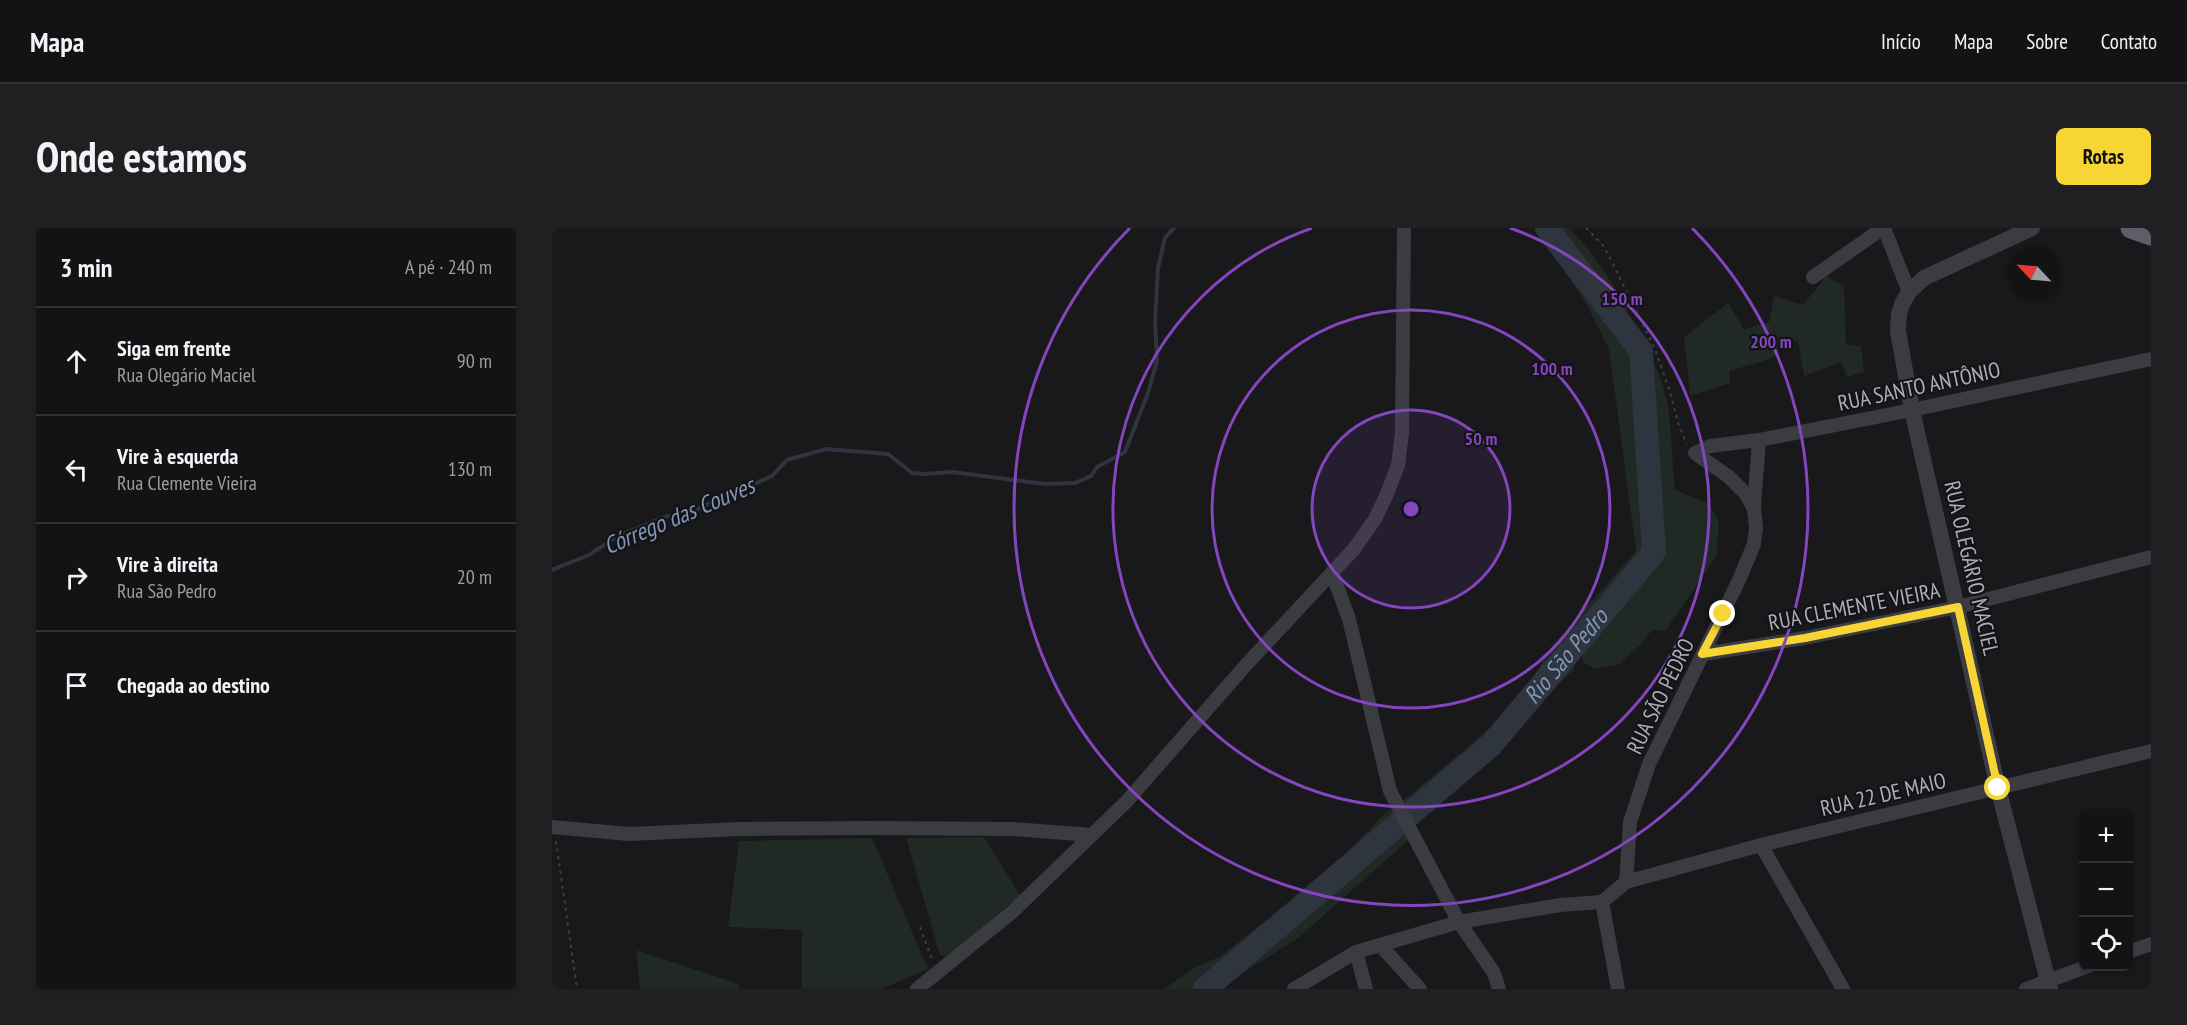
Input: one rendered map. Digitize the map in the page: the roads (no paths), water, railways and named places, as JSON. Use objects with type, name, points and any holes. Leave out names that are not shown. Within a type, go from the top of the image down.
[{"type":"highway","points":[[2131,228],[2140,233],[2151,234]]},
{"type":"street","points":[[917,989],[1011,913],[1126,801],[1245,666],[1354,549],[1375,519],[1388,494],[1398,465],[1402,432],[1404,228]]},
{"type":"street","points":[[1813,277],[1883,228],[1910,292]]},
{"type":"street","name":"RUA OLEGÁRIO MACIEL","points":[[2037,228],[2032,228],[1924,278],[1910,292],[1899,314],[1898,331],[1912,410],[1998,788],[2049,985]]},
{"type":"street","name":"RUA SANTO ANTÔNIO","points":[[1754,508],[1746,494],[1729,477],[1695,453],[1710,446],[1759,440],[1912,410],[2151,359]]},
{"type":"street","name":"RUA SÃO PEDRO","points":[[1626,882],[1630,822],[1649,764],[1755,544],[1754,508],[1759,440]]},
{"type":"street","name":"RUA CLEMENTE VIEIRA","points":[[1702,654],[1805,638],[1958,607],[2151,557]]},
{"type":"street","points":[[1332,573],[1349,619],[1390,791],[1459,922],[1494,973],[1500,989]]},
{"type":"street","name":"RUA 22 DE MAIO","points":[[1626,882],[1761,844],[2151,751]]},
{"type":"street","points":[[553,826],[629,834],[739,829],[891,828],[1012,829],[1092,835]]},
{"type":"street","points":[[1761,844],[1843,989]]},
{"type":"street","points":[[1294,989],[1356,952],[1459,922],[1551,906],[1602,902],[1626,882]]},
{"type":"street","points":[[1602,902],[1618,989]]},
{"type":"street","points":[[2133,950],[2151,944]]},
{"type":"street","points":[[1380,945],[1420,989]]},
{"type":"street","points":[[1356,952],[1366,989]]},
{"type":"street","points":[[2026,989],[2049,985],[2079,971]]},
{"type":"waterway","name":"Córrego das Couves","points":[[552,570],[589,555],[618,536],[667,516],[684,516],[772,476],[787,460],[826,449],[888,454],[912,473],[952,472],[1045,484],[1075,483],[1091,476],[1097,467],[1125,452],[1148,393],[1157,361],[1155,322],[1158,268],[1165,238],[1174,228]]},
{"type":"waterway","name":"Rio São Pedro","points":[[1205,989],[1491,745],[1654,552],[1641,351],[1547,228]]}]
